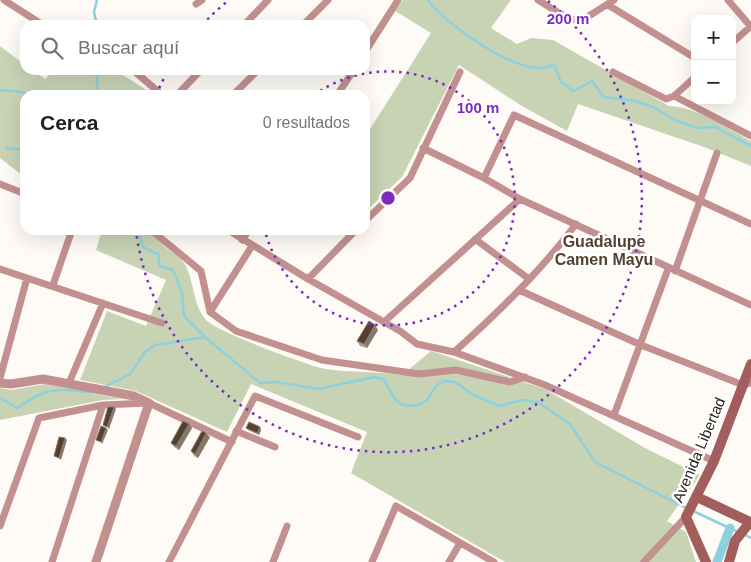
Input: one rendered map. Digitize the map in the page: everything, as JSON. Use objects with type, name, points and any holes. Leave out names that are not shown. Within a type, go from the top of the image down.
[{"type":"main road","name":"Avenida Libertad","points":[[686,517],[697,498],[747,384],[751,364]]},
{"type":"main road","points":[[697,498],[750,522],[735,541],[729,562]]},
{"type":"main road","points":[[686,517],[706,562]]},
{"type":"street","points":[[4,0],[35,20]]},
{"type":"street","points":[[249,20],[268,0]]},
{"type":"street","points":[[308,20],[328,0]]},
{"type":"street","points":[[370,44],[398,0]]},
{"type":"street","points":[[539,0],[574,21],[582,21],[611,3],[691,55]]},
{"type":"street","points":[[728,0],[751,26],[736,39]]},
{"type":"street","points":[[370,217],[410,178],[460,72]]},
{"type":"street","points":[[613,72],[666,99],[674,96],[691,81]]},
{"type":"street","points":[[139,75],[156,90]]},
{"type":"street","points":[[182,90],[196,75]]},
{"type":"street","points":[[237,90],[253,75]]},
{"type":"street","points":[[341,90],[351,75]]},
{"type":"street","points":[[674,96],[751,136]]},
{"type":"street","points":[[484,178],[514,115],[751,224]]},
{"type":"street","points":[[423,148],[484,178],[520,199],[751,305]]},
{"type":"street","points":[[614,416],[717,153]]},
{"type":"street","points":[[0,184],[20,192]]},
{"type":"street","points":[[384,322],[520,199]]},
{"type":"street","points":[[454,352],[487,323],[519,290],[576,224]]},
{"type":"street","points":[[53,285],[70,235]]},
{"type":"street","points":[[157,235],[201,271],[210,312],[236,331],[322,360],[419,374],[456,370],[510,382],[525,377]]},
{"type":"street","points":[[235,235],[308,279],[400,330],[417,344],[454,352],[525,377],[714,460]]},
{"type":"street","points":[[242,240],[246,235]]},
{"type":"street","points":[[308,279],[351,235]]},
{"type":"street","points":[[475,239],[529,279]]},
{"type":"street","points":[[210,312],[252,246]]},
{"type":"street","points":[[0,269],[53,285],[162,323]]},
{"type":"street","points":[[0,378],[27,278]]},
{"type":"street","points":[[519,290],[641,345],[747,384]]},
{"type":"street","points":[[69,383],[103,303]]},
{"type":"street","points":[[0,383],[11,384],[43,379],[134,396],[232,442]]},
{"type":"street","points":[[169,562],[255,396],[358,437]]},
{"type":"street","points":[[0,526],[39,418],[103,405],[149,404]]},
{"type":"street","points":[[96,562],[149,404]]},
{"type":"street","points":[[52,562],[103,405]]},
{"type":"street","points":[[236,431],[275,447]]},
{"type":"street","points":[[372,562],[396,506],[494,562]]},
{"type":"street","name":"Avenida Libertad","points":[[644,562],[686,517]]},
{"type":"street","points":[[272,562],[287,526]]},
{"type":"street","points":[[449,562],[460,543]]},
{"type":"green space","points":[[403,0],[511,0],[491,28],[517,44],[531,38],[553,40],[669,106],[691,110],[722,124],[751,141],[751,166],[704,147],[578,104],[567,131],[522,106],[459,65],[402,177],[370,207],[370,129],[431,33],[395,11]]},
{"type":"green space","points":[[0,46],[20,61],[20,75],[39,75],[45,79],[49,75],[123,75],[146,90],[20,90],[20,173],[0,158]]},
{"type":"green space","points":[[100,235],[155,235],[186,266],[196,301],[206,320],[243,340],[316,366],[345,371],[402,375],[431,351],[545,389],[645,448],[700,475],[667,521],[686,532],[696,562],[505,562],[351,473],[367,432],[251,384],[227,432],[136,391],[80,380],[107,311],[146,326],[166,280],[96,250]]},
{"type":"green space","points":[[45,384],[123,399],[103,400],[0,420],[0,388],[11,390]]},
{"type":"building","points":[[369,321],[375,325],[364,344],[357,341]]},
{"type":"building","points":[[108,407],[114,407],[107,427],[103,425]]},
{"type":"building","points":[[183,421],[189,424],[176,446],[171,443]]},
{"type":"building","points":[[249,422],[260,427],[257,433],[246,428]]},
{"type":"building","points":[[101,426],[106,428],[101,442],[96,440]]},
{"type":"building","points":[[202,431],[206,433],[195,454],[191,451]]},
{"type":"building","points":[[59,437],[65,438],[59,458],[54,456]]},
{"type":"waterway","points":[[96,20],[94,12],[97,0]]},
{"type":"waterway","points":[[428,0],[448,21],[495,53],[526,66],[544,68],[554,65],[561,82],[573,91],[592,81],[604,97],[635,101],[653,107],[673,119],[696,128],[715,127],[751,146]]},
{"type":"waterway","points":[[97,75],[97,90]]},
{"type":"waterway","points":[[0,90],[20,92]]},
{"type":"waterway","points":[[6,148],[20,149]]},
{"type":"waterway","points":[[139,235],[143,247],[158,254],[160,266],[173,270],[182,293],[184,316],[205,337],[260,383],[277,382],[318,389],[375,377],[383,379],[395,399],[402,405],[415,406],[426,401],[437,385],[444,381],[455,382],[473,395],[499,406],[522,400],[538,402],[570,424],[595,462],[686,508]]},
{"type":"waterway","points":[[103,388],[130,374],[145,352],[155,345],[205,337]]},
{"type":"waterway","points":[[0,398],[17,408],[47,392],[60,390],[93,392]]},
{"type":"waterway","points":[[691,510],[738,532]]},
{"type":"waterway","points":[[717,562],[730,528]]},
{"type":"waterway","points":[[743,534],[751,538]]},
{"type":"district","name":"Guadalupe Camen Mayu","points":[[604,250]]}]
